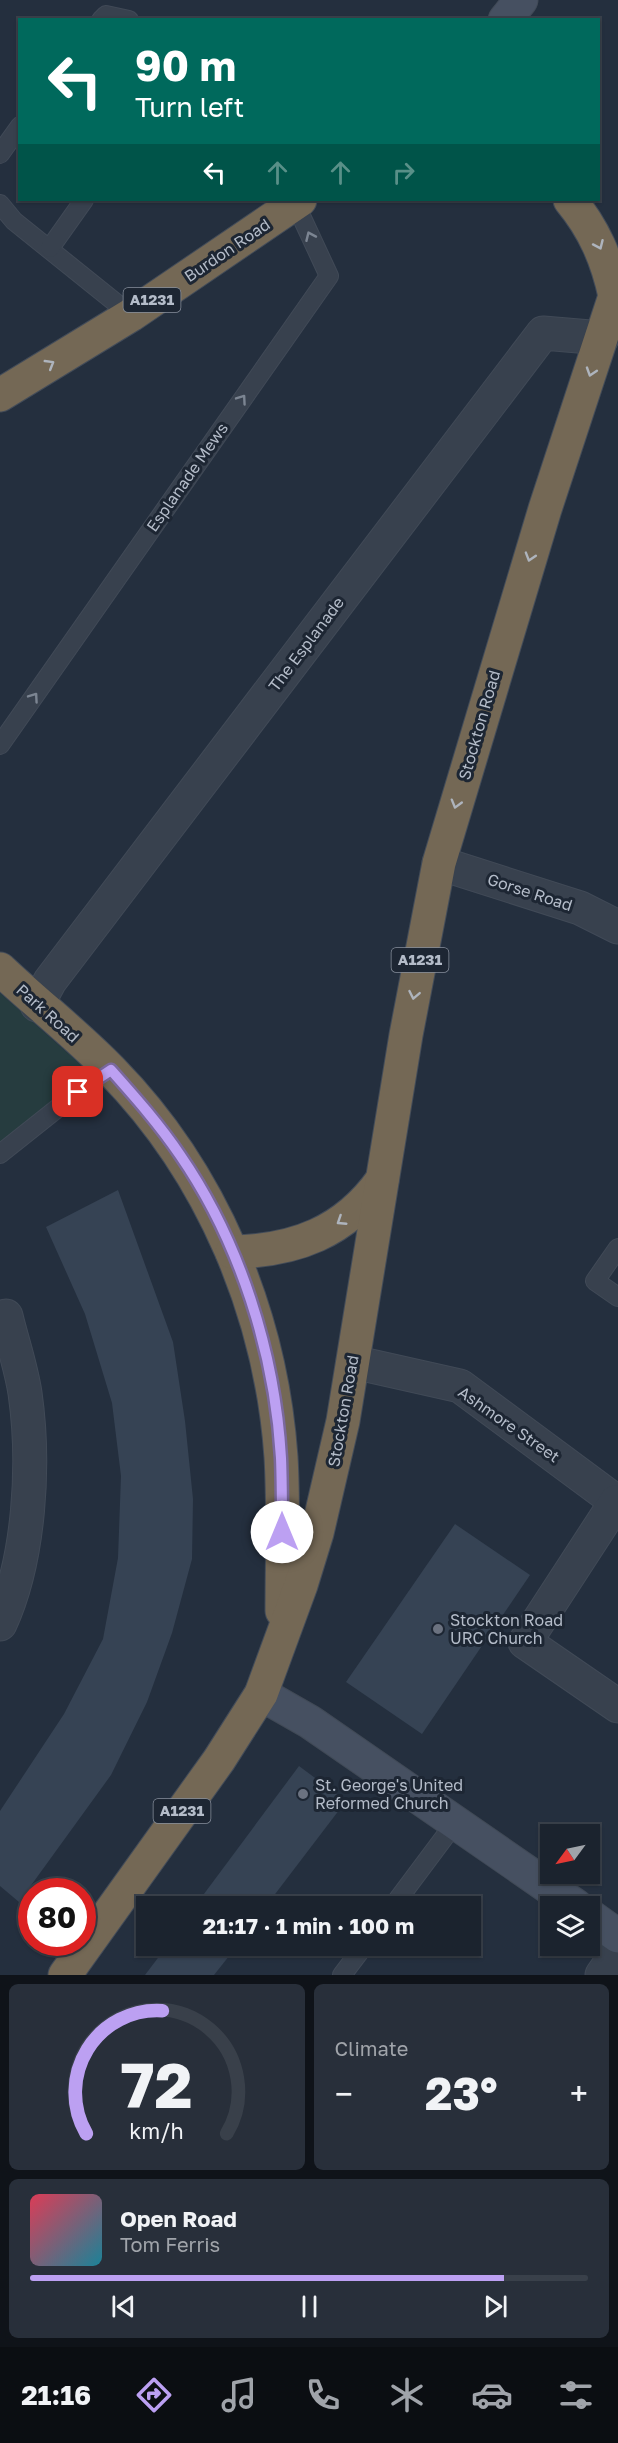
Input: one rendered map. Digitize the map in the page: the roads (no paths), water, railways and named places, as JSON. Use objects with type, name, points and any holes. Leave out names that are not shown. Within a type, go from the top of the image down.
[{"type":"highway","name":"Burdon Road","points":[[0,394],[131,315],[298,201]]},
{"type":"highway","name":"A1231","points":[[571,201],[584,216],[599,241],[616,288]]},
{"type":"highway","name":"Stockton Road","points":[[64,1975],[219,1760],[261,1694],[317,1533],[343,1421],[406,1035],[439,863],[545,509],[602,338],[616,288]]},
{"type":"highway","name":"Park Road","points":[[0,969],[111,1070],[147,1111],[180,1155],[209,1202],[232,1252],[251,1302],[266,1353],[281,1458],[282,1510]]},
{"type":"highway","name":"Stockton Road","points":[[232,1252],[276,1249],[319,1234],[345,1219],[368,1200],[382,1180]]},
{"type":"highway","name":"Stockton Road","points":[[282,1510],[282,1637]]},
{"type":"street","points":[[507,18],[521,0]]},
{"type":"street","name":"The Esplanade","points":[[37,1005],[50,981],[543,333],[602,338]]},
{"type":"street","name":"Gorse Road","points":[[439,863],[580,908],[618,927]]},
{"type":"street","points":[[0,1624],[24,1550],[30,1460],[25,1392],[6,1316]]},
{"type":"street","name":"Ashmore Street","points":[[353,1362],[460,1386],[617,1503]]},
{"type":"street","points":[[617,1503],[525,1642],[618,1706]]},
{"type":"street","points":[[261,1694],[310,1722],[561,1896]]},
{"type":"street","points":[[600,1923],[618,1936]]},
{"type":"street","points":[[602,1975],[618,1952]]},
{"type":"lane","points":[[103,18],[106,15],[120,18]]},
{"type":"lane","points":[[0,154],[18,129]]},
{"type":"lane","points":[[50,248],[83,201]]},
{"type":"lane","name":"Esplanade Mews","points":[[0,744],[329,276],[298,201]]},
{"type":"lane","points":[[0,204],[15,221],[131,315]]},
{"type":"lane","points":[[0,1154],[78,1092],[111,1070]]},
{"type":"lane","points":[[618,1248],[595,1281],[618,1297]]},
{"type":"lane","points":[[400,1896],[455,1823]]},
{"type":"lane","points":[[342,1975],[356,1956]]},
{"type":"place","name":"Stockton Road URC Church","points":[[438,1629]]},
{"type":"place","name":"St. George's United Reformed Church","points":[[303,1794]]}]
